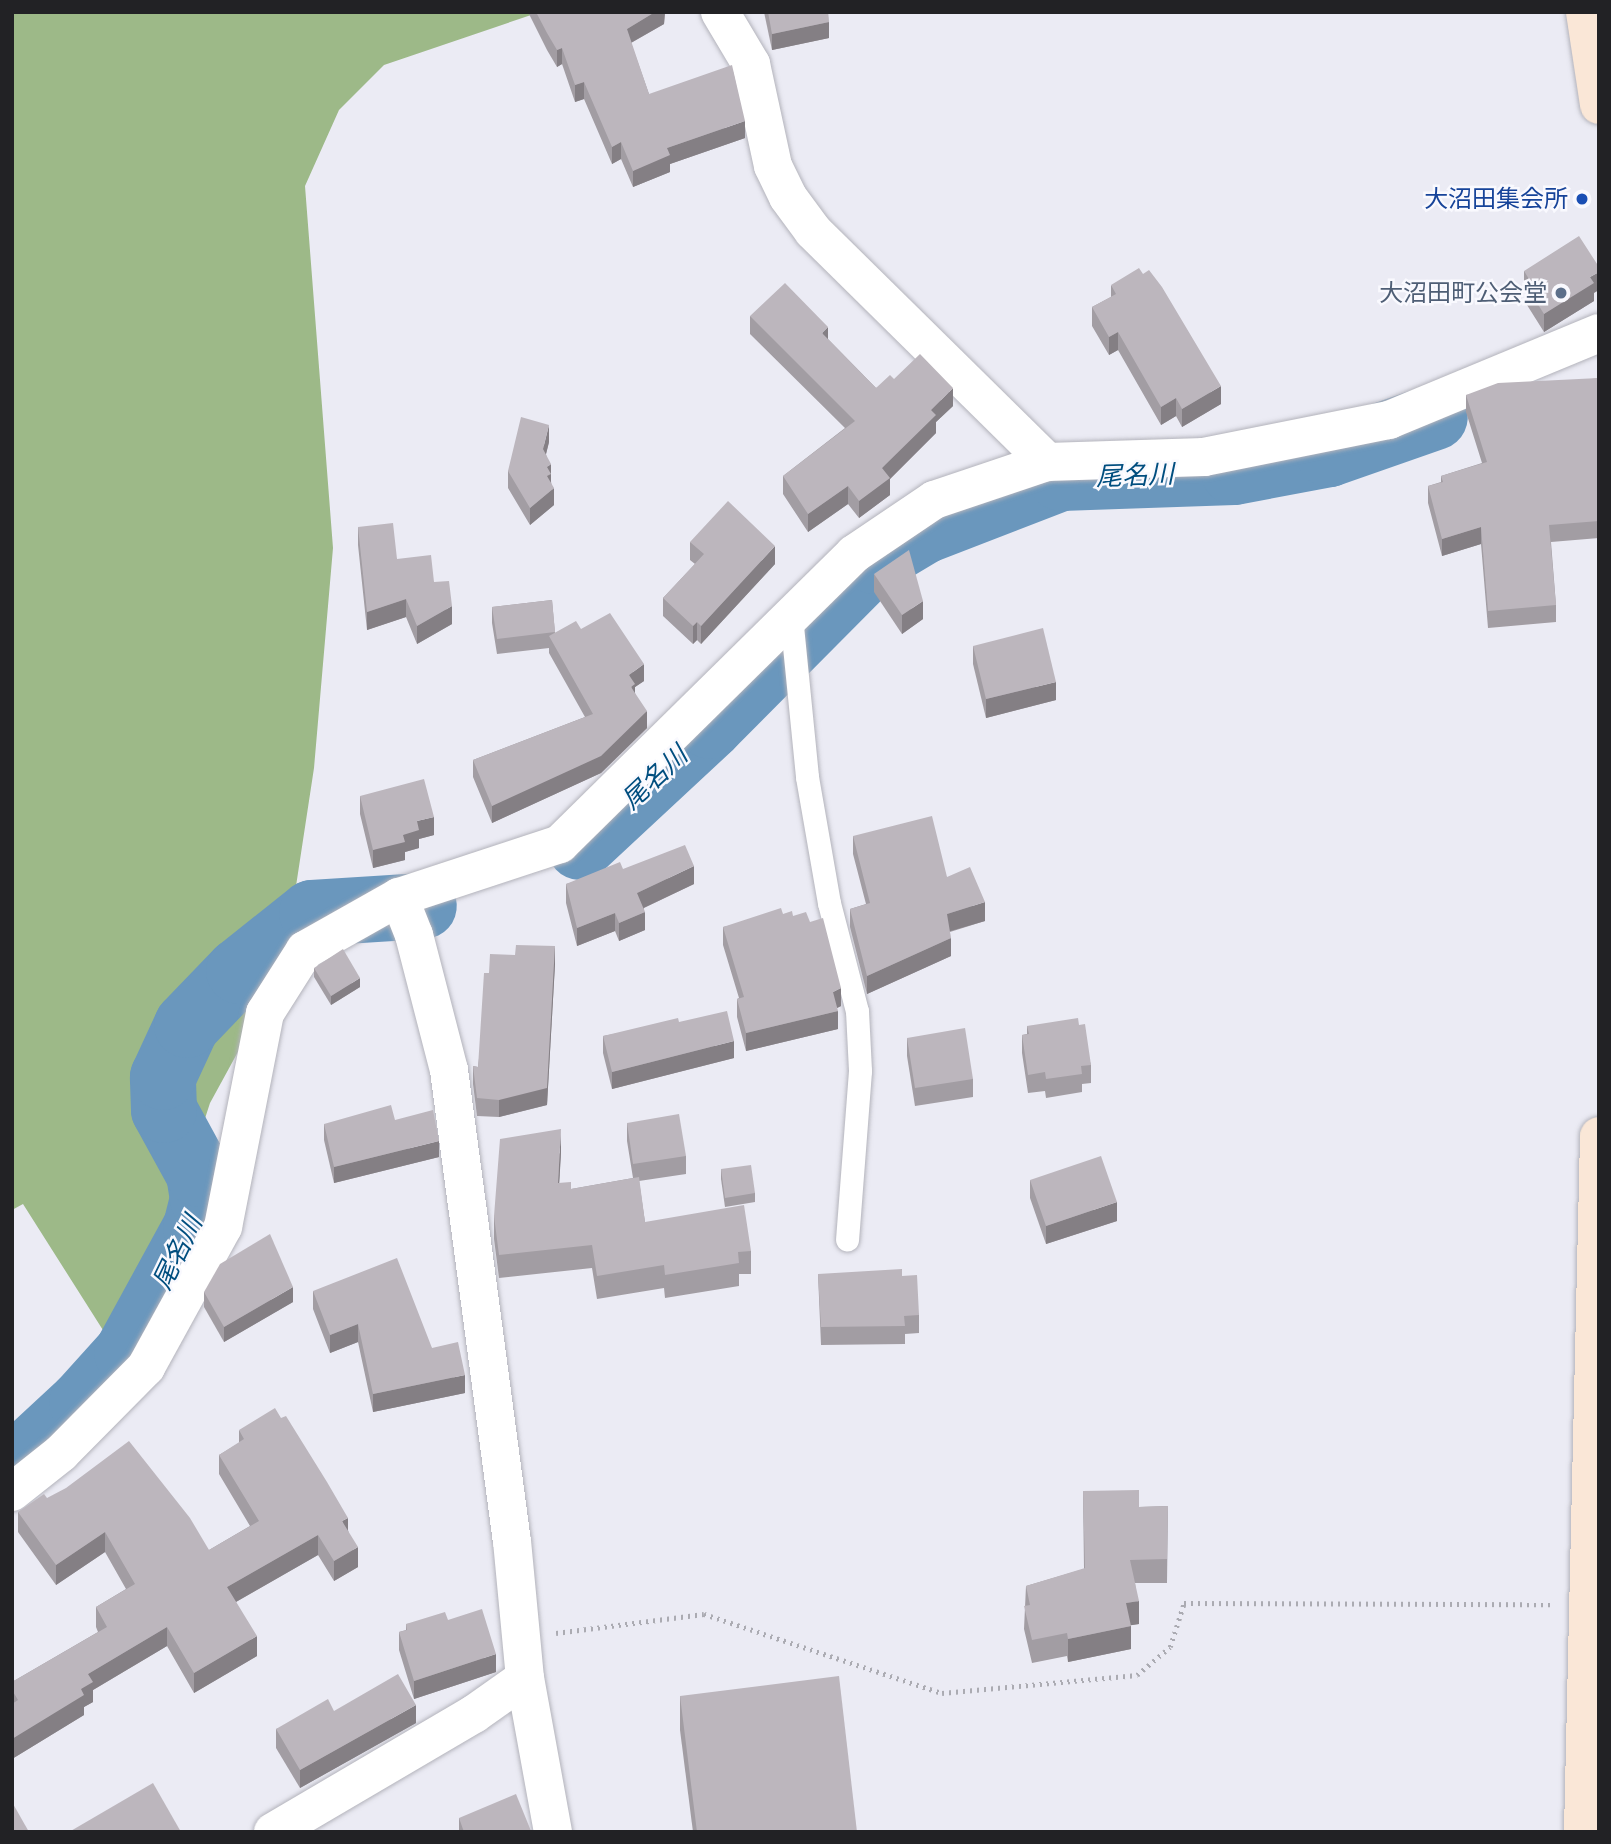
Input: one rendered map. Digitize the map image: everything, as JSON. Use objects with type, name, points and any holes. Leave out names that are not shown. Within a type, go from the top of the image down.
[{"type":"street","points":[[720,12],[751,64],[773,166],[788,197],[813,231],[1047,462]]},
{"type":"street","points":[[1586,12],[1599,105]]},
{"type":"street","points":[[12,1492],[61,1453],[146,1367],[223,1227],[265,1013],[305,950],[399,897],[560,844],[854,554],[934,500],[1047,462],[1204,457],[1389,420],[1599,332]]},
{"type":"street","points":[[399,897],[414,935],[449,1070],[524,1638],[525,1678],[553,1832]]},
{"type":"street","points":[[1583,1832],[1599,1136]]},
{"type":"street","points":[[273,1832],[474,1714],[525,1678]]},
{"type":"lane","points":[[791,616],[807,777],[829,903],[857,1011],[860,1071],[848,1240]]},
{"type":"path","points":[[524,1638],[704,1614],[942,1693],[1137,1675],[1170,1647],[1184,1603],[1588,1604]]},
{"type":"green space","points":[[12,12],[540,12],[384,65],[339,110],[305,186],[333,548],[314,768],[289,932],[256,1019],[210,1103],[177,1205],[153,1334],[127,1368],[23,1204],[12,1210]]},
{"type":"building","points":[[536,12],[655,12],[627,29],[649,94],[732,65],[745,121],[667,148],[670,155],[633,171],[621,142],[612,147],[584,82],[575,85],[562,48],[557,50]]},
{"type":"building","points":[[768,12],[828,12],[829,22],[772,34]]},
{"type":"building","name":"大沼田町公会堂","points":[[1579,236],[1599,267],[1599,272],[1590,277],[1594,283],[1544,314],[1527,287],[1532,284],[1524,271]]},
{"type":"building","points":[[1139,268],[1143,274],[1149,270],[1162,287],[1221,386],[1182,409],[1176,398],[1161,407],[1118,332],[1109,337],[1092,307],[1116,294],[1111,285]]},
{"type":"building","points":[[785,283],[828,327],[822,333],[876,388],[890,375],[894,379],[920,354],[953,388],[931,410],[936,415],[882,468],[890,478],[859,501],[848,486],[808,514],[783,476],[855,421],[750,316]]},
{"type":"building","points":[[1599,378],[1599,521],[1549,525],[1556,605],[1488,611],[1481,527],[1442,539],[1428,486],[1443,482],[1441,476],[1487,462],[1466,395],[1498,383]]},
{"type":"building","points":[[521,417],[549,425],[543,449],[551,464],[547,467],[551,474],[547,476],[554,488],[530,508],[508,471]]},
{"type":"building","points":[[728,501],[775,546],[701,626],[697,622],[693,626],[663,598],[704,554],[690,542]]},
{"type":"building","points":[[393,523],[397,559],[431,555],[434,582],[449,581],[452,606],[417,626],[406,599],[367,612],[358,527]]},
{"type":"building","points":[[909,550],[923,601],[902,615],[874,574]]},
{"type":"building","points":[[552,600],[555,632],[497,639],[492,607]]},
{"type":"building","points":[[610,613],[644,664],[629,675],[635,684],[631,687],[647,711],[601,756],[492,806],[473,760],[593,714],[549,636],[576,621],[581,629]]},
{"type":"building","points":[[1043,628],[1056,682],[986,699],[973,646]]},
{"type":"building","points":[[424,779],[434,817],[417,821],[419,830],[403,835],[405,842],[373,850],[360,796]]},
{"type":"building","points":[[932,816],[947,877],[970,867],[985,902],[947,914],[951,938],[867,976],[850,909],[870,903],[853,836]]},
{"type":"building","points":[[685,845],[694,866],[637,893],[645,912],[619,923],[615,913],[577,928],[566,884],[620,862],[623,869]]},
{"type":"building","points":[[781,908],[783,914],[792,911],[793,916],[806,912],[810,922],[823,918],[841,988],[833,992],[838,1011],[746,1033],[737,999],[744,997],[723,927]]},
{"type":"building","points":[[516,945],[555,946],[547,1088],[499,1100],[477,1098],[473,1066],[478,1067],[484,973],[489,973],[490,954],[515,955]]},
{"type":"building","points":[[343,949],[360,978],[331,996],[314,968]]},
{"type":"building","points":[[727,1011],[734,1041],[612,1072],[603,1036],[678,1018],[679,1022]]},
{"type":"building","points":[[1078,1018],[1079,1025],[1085,1024],[1091,1065],[1081,1066],[1082,1074],[1046,1079],[1045,1072],[1028,1075],[1022,1035],[1029,1034],[1027,1026]]},
{"type":"building","points":[[965,1028],[973,1079],[915,1088],[907,1038]]},
{"type":"building","points":[[391,1105],[395,1120],[433,1110],[439,1141],[334,1167],[324,1124]]},
{"type":"building","points":[[679,1114],[686,1156],[633,1164],[627,1123]]},
{"type":"building","points":[[561,1129],[558,1183],[571,1182],[571,1189],[639,1177],[645,1222],[744,1205],[751,1251],[738,1252],[739,1263],[665,1275],[664,1265],[597,1276],[592,1245],[499,1255],[494,1216],[500,1139]]},
{"type":"building","points":[[1101,1156],[1117,1202],[1046,1226],[1030,1180]]},
{"type":"building","points":[[751,1165],[755,1193],[725,1198],[721,1169]]},
{"type":"building","points":[[270,1234],[293,1287],[224,1327],[204,1292],[220,1264]]},
{"type":"building","points":[[397,1258],[432,1348],[458,1342],[465,1375],[373,1394],[358,1324],[330,1335],[313,1291]]},
{"type":"building","points":[[902,1269],[902,1276],[917,1275],[919,1315],[904,1316],[905,1326],[821,1327],[818,1274]]},
{"type":"building","points":[[275,1408],[281,1418],[286,1416],[327,1482],[348,1518],[342,1521],[358,1547],[334,1561],[318,1535],[227,1587],[257,1636],[194,1673],[167,1627],[88,1674],[93,1682],[81,1689],[84,1695],[12,1739],[12,1704],[18,1700],[12,1690],[12,1682],[107,1627],[96,1607],[135,1584],[105,1532],[56,1565],[18,1512],[44,1494],[47,1498],[66,1488],[129,1441],[190,1518],[209,1550],[259,1521],[219,1455],[244,1439],[239,1430]]},
{"type":"building","points":[[1139,1490],[1139,1507],[1168,1506],[1167,1559],[1130,1560],[1139,1601],[1126,1603],[1131,1626],[1068,1639],[1067,1633],[1032,1640],[1024,1606],[1030,1605],[1026,1586],[1085,1568],[1083,1491]]},
{"type":"building","points":[[482,1609],[496,1654],[414,1681],[399,1632],[407,1630],[406,1624],[445,1612],[448,1620]]},
{"type":"building","points":[[398,1674],[416,1705],[300,1770],[276,1729],[328,1699],[334,1711]]},
{"type":"building","points":[[839,1676],[857,1832],[697,1832],[680,1696]]},
{"type":"building","points":[[153,1783],[181,1832],[69,1832]]},
{"type":"building","points":[[516,1794],[531,1832],[464,1832],[459,1818]]},
{"type":"building","points":[[12,1802],[29,1832],[12,1832]]},
{"type":"waterway","name":"尾名川","points":[[580,847],[710,726],[874,561],[924,531],[1061,478],[1234,472],[1329,454],[1435,417]]},
{"type":"waterway","name":"尾名川","points":[[12,1468],[82,1403],[127,1353],[196,1227],[203,1199],[199,1174],[164,1110],[163,1077],[187,1025],[239,971],[312,913],[424,906]]},
{"type":"place","name":"大沼田集会所","points":[[1582,199]]},
{"type":"place","name":"大沼田町公会堂","points":[[1561,293]]}]
